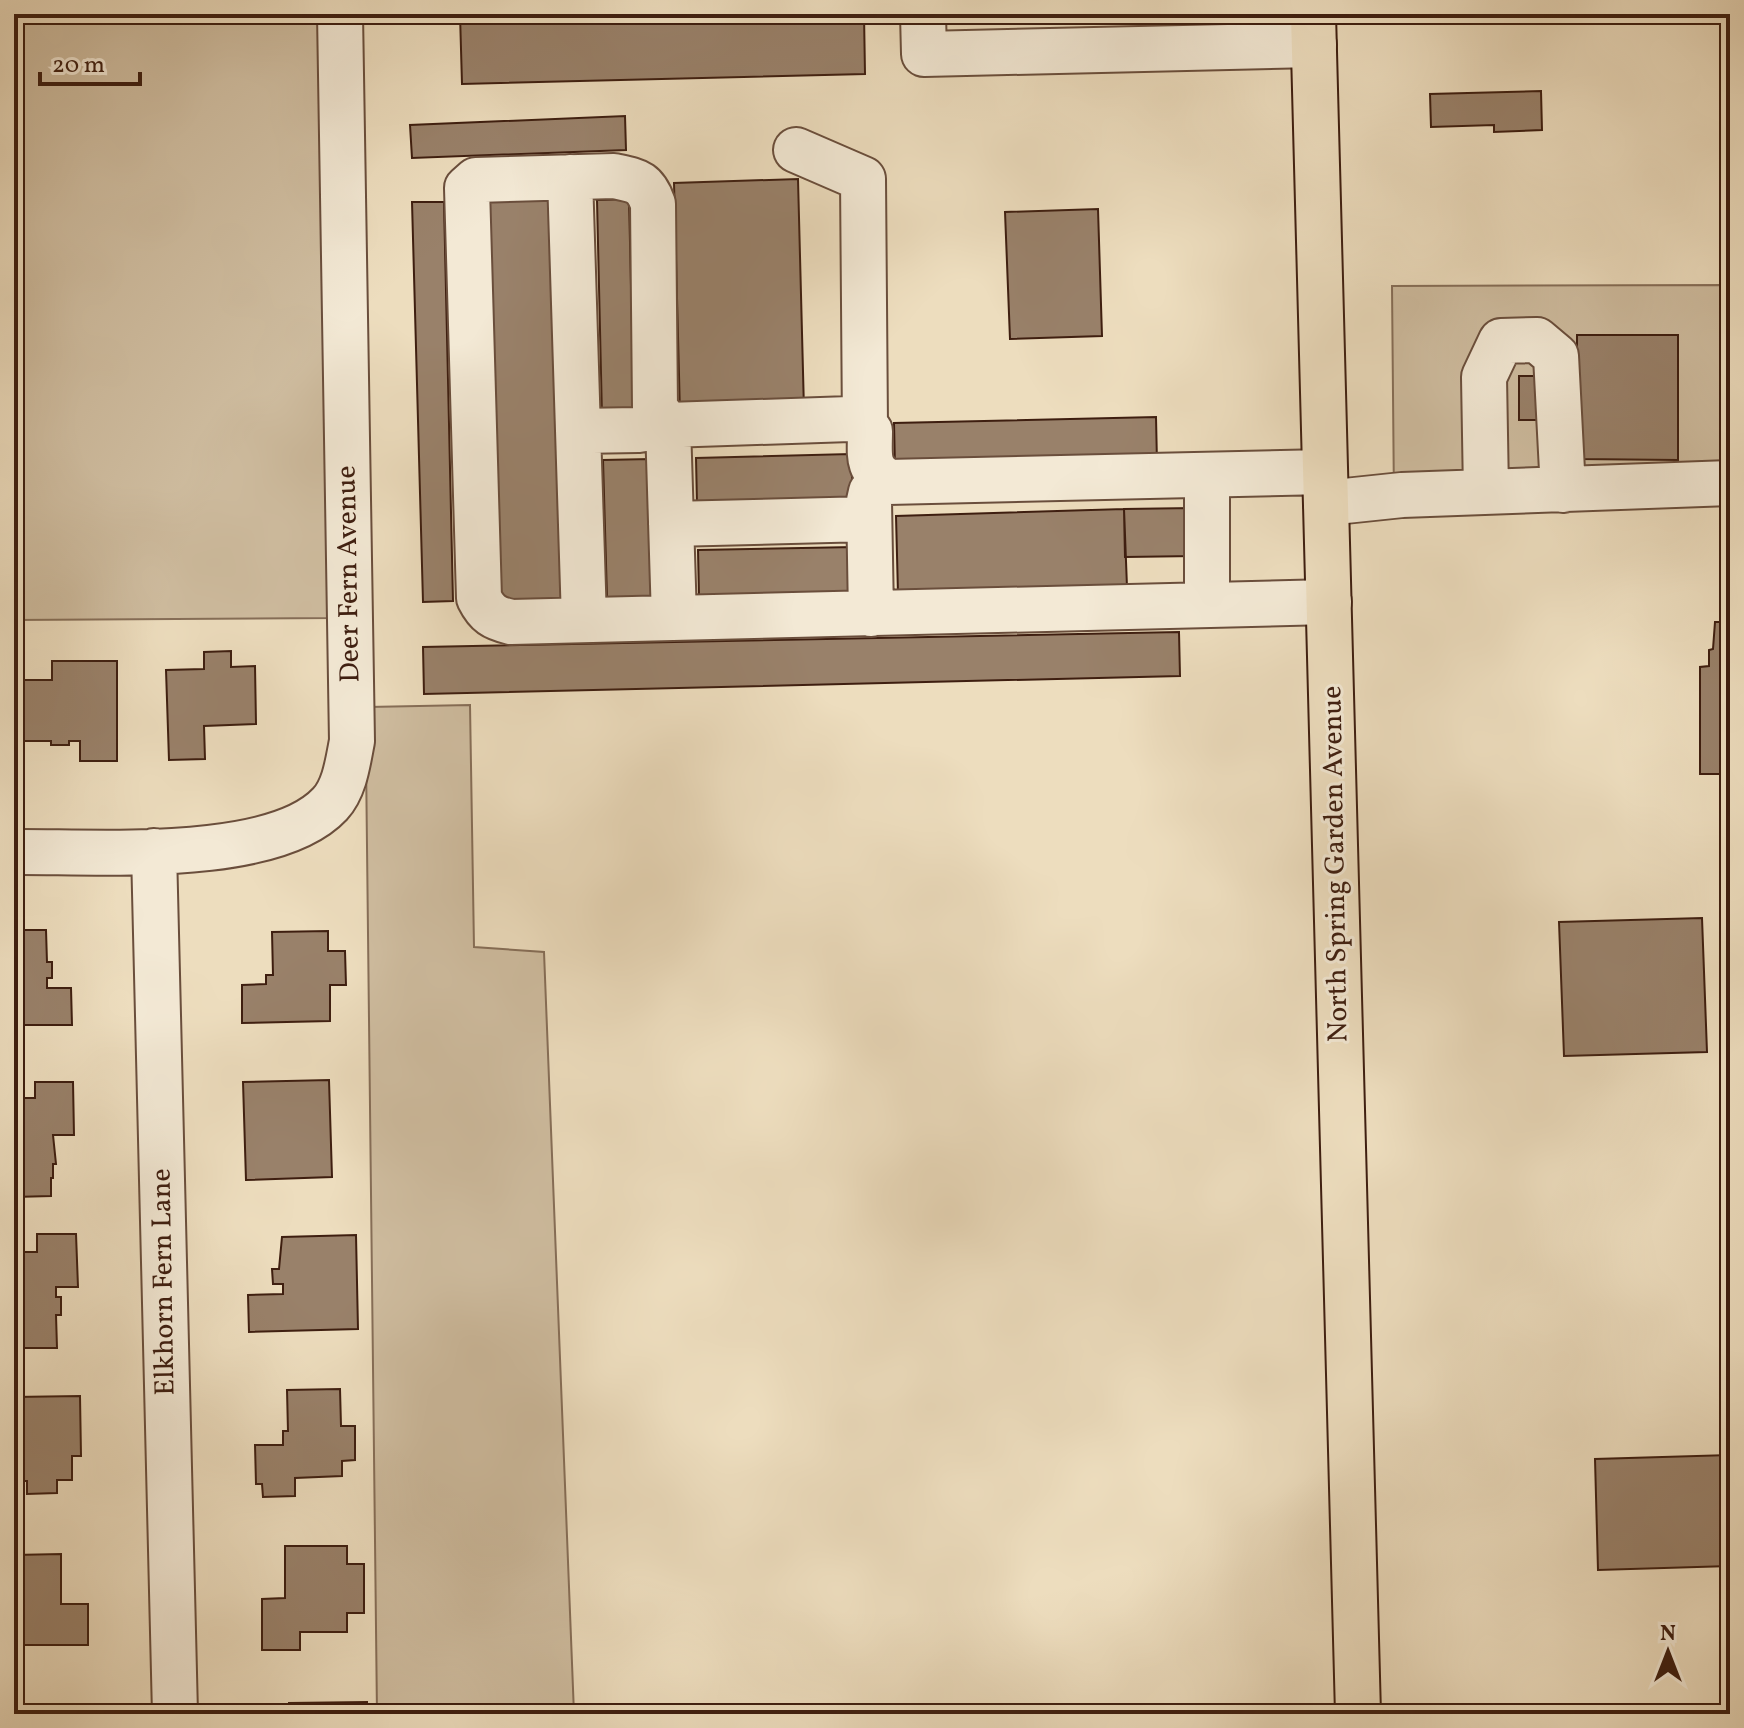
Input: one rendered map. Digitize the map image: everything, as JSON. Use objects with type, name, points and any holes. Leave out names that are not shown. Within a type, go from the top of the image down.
[{"type":"highway","name":"North Spring Garden Avenue","points":[[1314,30],[1358,1714]]},
{"type":"street","name":"Deer Fern Avenue","points":[[14,852],[154,851],[208,848],[256,840],[294,829],[331,803],[345,774],[352,741],[340,14]]},
{"type":"street","points":[[923,14],[924,54],[1190,31],[1314,30]]},
{"type":"street","points":[[796,150],[863,179],[865,427]]},
{"type":"street","points":[[674,618],[668,425],[655,408],[653,204],[648,189],[637,180],[614,176],[476,180],[467,188],[465,200],[479,598],[486,613],[511,622],[1329,602]]},
{"type":"street","points":[[570,177],[584,620]]},
{"type":"street","points":[[1486,492],[1484,377],[1501,341],[1537,340],[1556,356],[1563,490]]},
{"type":"street","points":[[578,431],[850,419],[860,422],[870,431],[871,463],[876,474],[888,482],[1207,475],[1402,495],[1730,483]]},
{"type":"street","points":[[871,614],[869,501],[876,474]]},
{"type":"street","points":[[1207,475],[1207,605]]},
{"type":"street","points":[[671,524],[869,519]]},
{"type":"street","name":"Elkhorn Fern Lane","points":[[154,851],[175,1714]]},
{"type":"shaded area","points":[[14,14],[323,14],[333,618],[14,620]]},
{"type":"shaded area","points":[[1730,285],[1730,501],[1394,502],[1392,286]]},
{"type":"shaded area","points":[[470,705],[474,947],[544,952],[574,1714],[377,1714],[366,759],[368,707]]},
{"type":"building","points":[[460,14],[864,14],[865,74],[462,84]]},
{"type":"building","points":[[1541,91],[1542,130],[1494,132],[1494,125],[1431,127],[1430,94]]},
{"type":"building","points":[[625,116],[626,150],[412,158],[410,125]]},
{"type":"building","points":[[798,179],[804,410],[680,413],[674,183]]},
{"type":"building","points":[[553,199],[562,599],[499,601],[489,201]]},
{"type":"building","points":[[629,199],[634,415],[602,416],[597,200]]},
{"type":"building","points":[[412,202],[444,202],[453,601],[423,602]]},
{"type":"building","points":[[1098,209],[1102,336],[1010,339],[1005,212]]},
{"type":"building","points":[[1577,335],[1678,335],[1678,460],[1578,459],[1578,420],[1519,420],[1519,376],[1577,376]]},
{"type":"building","points":[[1156,417],[1157,463],[895,468],[894,423]]},
{"type":"building","points":[[851,454],[853,500],[697,504],[696,458]]},
{"type":"building","points":[[651,459],[654,596],[607,598],[603,460]]},
{"type":"building","points":[[1194,508],[1195,556],[1125,557],[1124,509]]},
{"type":"building","points":[[1124,509],[1127,587],[898,594],[896,516]]},
{"type":"building","points":[[855,547],[856,594],[699,597],[698,550]]},
{"type":"building","points":[[1715,622],[1730,622],[1730,774],[1700,774],[1700,667],[1709,666]]},
{"type":"building","points":[[1179,632],[1180,676],[424,694],[423,647]]},
{"type":"building","points":[[231,651],[231,667],[255,666],[256,724],[204,726],[205,759],[169,760],[166,670],[204,669],[204,652]]},
{"type":"building","points":[[52,661],[117,661],[117,761],[80,761],[80,741],[69,741],[69,745],[51,745],[51,741],[20,741],[20,680],[52,680]]},
{"type":"building","points":[[1702,918],[1707,1052],[1564,1056],[1559,922]]},
{"type":"building","points":[[14,930],[46,930],[47,962],[52,962],[52,978],[47,978],[47,988],[71,988],[72,1025],[14,1025]]},
{"type":"building","points":[[328,931],[328,951],[345,951],[346,985],[330,985],[330,1021],[242,1023],[242,985],[266,984],[266,975],[273,975],[272,932]]},
{"type":"building","points":[[329,1080],[332,1177],[246,1180],[243,1082]]},
{"type":"building","points":[[35,1082],[73,1082],[74,1135],[53,1135],[56,1164],[53,1164],[51,1196],[14,1197],[14,1098],[35,1098]]},
{"type":"building","points":[[37,1234],[76,1234],[78,1287],[56,1287],[56,1297],[61,1297],[61,1315],[56,1315],[57,1348],[14,1348],[14,1252],[37,1252]]},
{"type":"building","points":[[356,1235],[358,1329],[249,1332],[248,1295],[283,1294],[283,1284],[273,1284],[272,1269],[279,1269],[282,1237]]},
{"type":"building","points":[[340,1389],[341,1426],[355,1426],[355,1460],[342,1461],[342,1476],[295,1478],[295,1496],[263,1497],[262,1484],[256,1484],[255,1445],[283,1445],[283,1431],[288,1431],[287,1390]]},
{"type":"building","points":[[80,1396],[81,1456],[72,1456],[72,1480],[57,1480],[57,1493],[27,1494],[27,1481],[14,1481],[14,1397]]},
{"type":"building","points":[[1730,1455],[1730,1566],[1598,1570],[1595,1459]]},
{"type":"building","points":[[285,1546],[347,1546],[347,1564],[364,1564],[364,1613],[347,1613],[347,1632],[300,1632],[300,1650],[262,1650],[262,1599],[285,1598]]},
{"type":"building","points":[[61,1554],[61,1604],[88,1604],[88,1645],[14,1645],[14,1555]]},
{"type":"building","points":[[367,1702],[367,1714],[289,1714],[289,1703]]},
{"type":"building","points":[[68,1705],[69,1714],[14,1714],[14,1706]]}]
